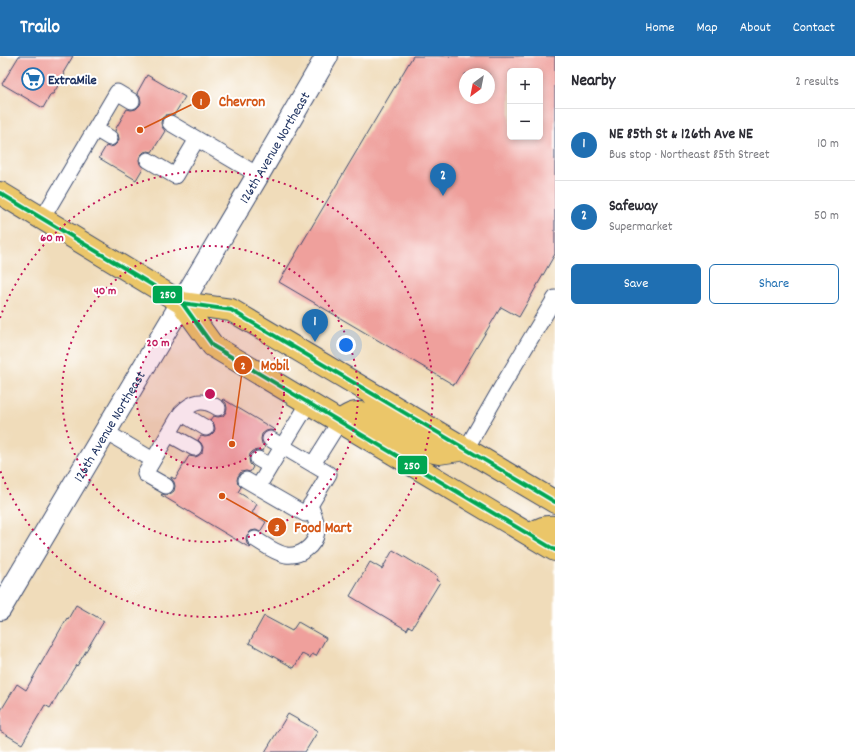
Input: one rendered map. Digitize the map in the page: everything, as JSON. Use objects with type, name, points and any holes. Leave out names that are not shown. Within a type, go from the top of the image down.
[{"type":"main road","points":[[0,193],[182,303],[231,310],[555,502]]},
{"type":"main road","points":[[182,303],[213,346],[555,550]]},
{"type":"main road","points":[[340,422],[350,414],[358,412],[369,414],[434,452],[439,453],[466,449]]},
{"type":"main road","points":[[530,535],[540,528],[548,526],[555,527]]},
{"type":"street","name":"126th Avenue Northeast","points":[[0,609],[327,56]]},
{"type":"lane","points":[[42,219],[117,92],[132,101]]},
{"type":"lane","points":[[170,123],[258,175]]},
{"type":"lane","points":[[95,129],[110,138]]},
{"type":"lane","points":[[148,160],[175,176],[197,139]]},
{"type":"lane","points":[[466,449],[555,298]]},
{"type":"lane","points":[[166,486],[145,474],[181,413],[195,402],[205,402],[218,408]]},
{"type":"lane","points":[[276,442],[329,474],[304,514],[252,483],[276,442],[309,403]]},
{"type":"lane","points":[[181,413],[206,428]]},
{"type":"lane","points":[[313,464],[340,422]]},
{"type":"lane","points":[[106,432],[153,460]]},
{"type":"lane","points":[[169,434],[194,448]]},
{"type":"lane","points":[[256,539],[276,552],[286,555],[296,555],[306,550],[313,542],[317,532],[316,522],[310,505]]},
{"type":"building","name":"ExtraMile","points":[[19,56],[73,56],[63,73],[65,74],[43,108],[2,84]]},
{"type":"building","points":[[413,56],[555,56],[555,254],[519,317],[501,307],[454,385],[279,282]]},
{"type":"building","points":[[147,75],[185,97],[174,115],[166,115],[162,118],[161,123],[165,131],[152,152],[144,152],[140,156],[140,164],[143,168],[136,180],[99,158],[106,146],[114,146],[118,142],[118,134],[115,130],[127,109],[136,109],[140,105],[140,97],[137,93]]},
{"type":"building","points":[[223,399],[275,430],[266,431],[262,434],[262,444],[265,447],[263,451],[253,451],[250,454],[250,464],[253,467],[250,472],[241,472],[237,480],[241,487],[238,492],[257,504],[252,513],[266,522],[260,532],[256,530],[251,531],[247,535],[247,544],[251,547],[250,548],[161,495],[170,494],[174,491],[175,486],[171,477],[175,479],[189,456],[195,457],[202,453],[203,447],[198,440],[201,436],[210,436],[214,432],[214,424],[210,420],[213,416],[223,416],[226,412],[226,403],[222,400]]},
{"type":"building","points":[[393,550],[438,577],[436,580],[440,582],[412,628],[409,626],[407,630],[350,596],[370,562],[382,569]]},
{"type":"building","points":[[76,605],[104,621],[50,708],[45,705],[22,744],[0,731],[0,712],[17,684],[26,690]]},
{"type":"building","points":[[264,616],[292,631],[298,622],[326,638],[316,656],[312,654],[310,658],[302,654],[294,668],[249,643]]},
{"type":"building","points":[[288,714],[318,731],[305,752],[265,752]]},
{"type":"transit line","name":"250","points":[[0,193],[182,303],[213,346],[555,550]]},
{"type":"transit line","name":"250","points":[[165,293],[182,303],[231,310],[555,502]]},
{"type":"place","name":"ExtraMile","points":[[33,79]]},
{"type":"place","name":"Chevron","points":[[140,130]]},
{"type":"place","name":"Safeway","points":[[443,196]]},
{"type":"place","name":"NE 85th St & 126th Ave NE","points":[[315,342]]},
{"type":"place","name":"Mobil","points":[[232,444]]},
{"type":"place","name":"Food Mart","points":[[222,496]]}]
